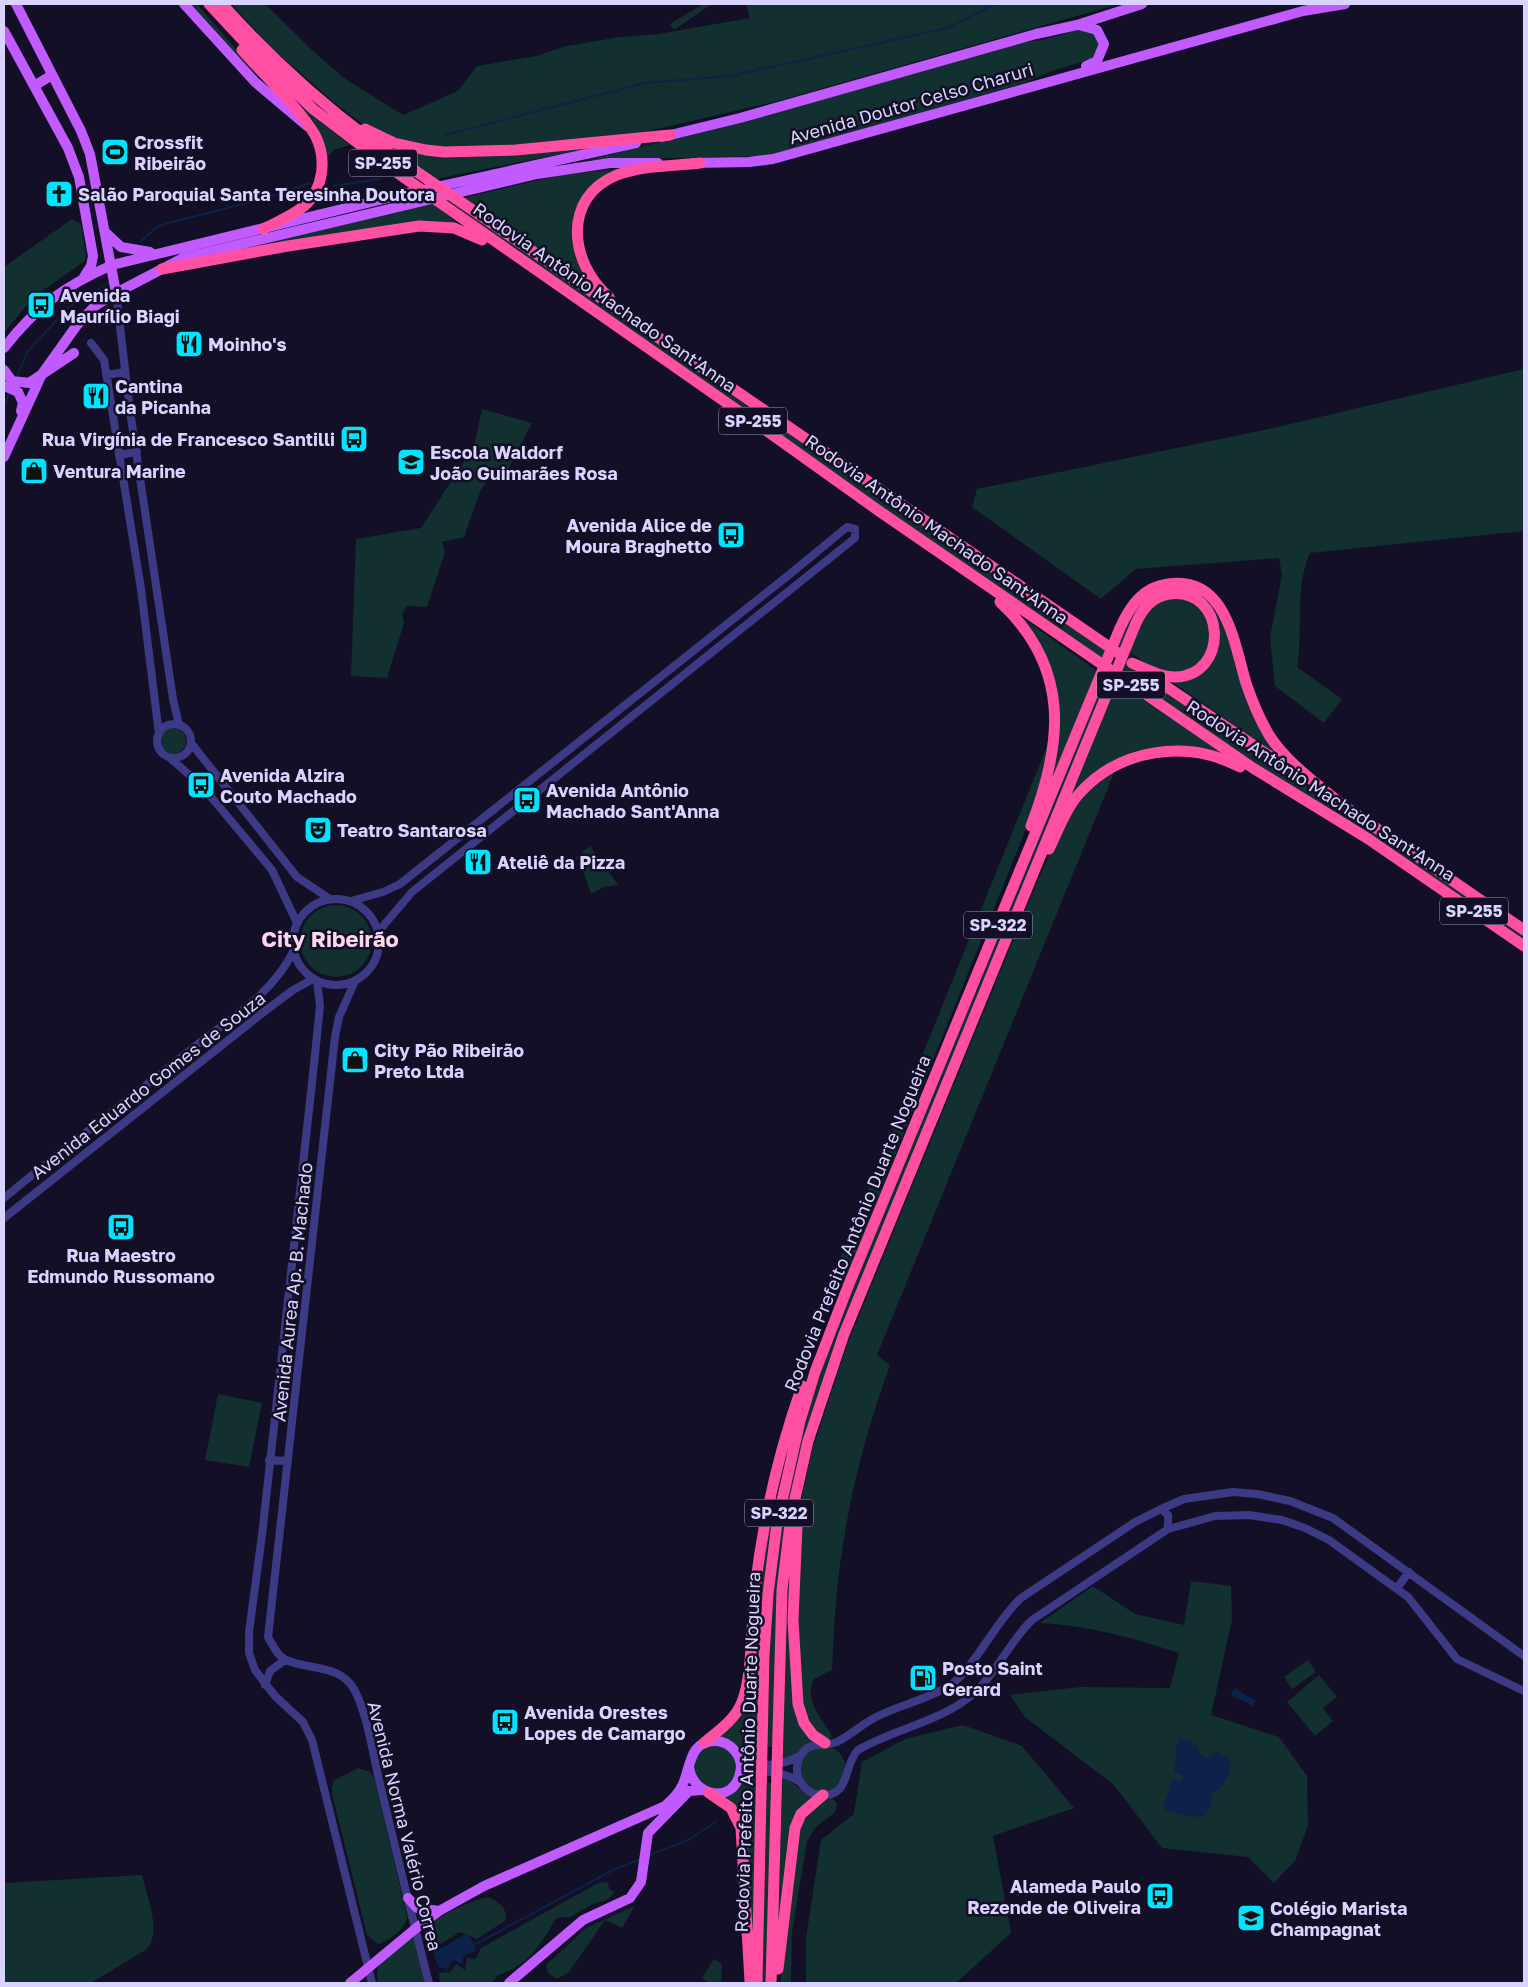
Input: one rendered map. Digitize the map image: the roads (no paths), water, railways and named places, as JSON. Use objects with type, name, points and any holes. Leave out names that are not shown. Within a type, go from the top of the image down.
[{"type":"highway","points":[[207,4],[310,128],[320,148],[322,157],[321,176],[316,192],[295,212],[264,229]]},
{"type":"highway","name":"Rodovia Antônio Machado Sant'Anna","points":[[207,4],[314,109],[344,134],[934,549],[1252,768],[1423,876],[1524,946]]},
{"type":"highway","name":"Rodovia Antônio Machado Sant'Anna","points":[[222,4],[252,36],[312,92],[342,118],[392,156],[1524,930]]},
{"type":"highway","points":[[312,92],[378,136],[394,143],[426,150],[516,150],[670,135]]},
{"type":"highway","points":[[692,360],[598,287],[583,264],[577,238],[584,207],[593,193],[606,181],[618,175],[637,170],[700,163]]},
{"type":"highway","points":[[162,269],[288,246],[429,225],[454,228],[475,236],[578,299]]},
{"type":"highway","points":[[934,549],[1000,601],[1024,628],[1043,662],[1052,694],[1055,714],[1053,756],[1045,788],[964,1003]]},
{"type":"highway","name":"Rodovia Prefeito Antônio Duarte Nogueira","points":[[757,1983],[768,1594],[777,1523],[805,1402],[847,1289],[964,1003],[1120,628],[1138,599],[1148,590],[1159,586],[1183,584],[1196,587],[1207,594],[1219,606],[1231,625],[1251,695],[1270,736],[1284,755],[1340,803]]},
{"type":"highway","name":"Rodovia Prefeito Antônio Duarte Nogueira","points":[[772,1983],[782,1590],[791,1516],[808,1441],[844,1334],[1139,616],[1148,604],[1159,597],[1177,594],[1193,598],[1204,606],[1212,617],[1215,635],[1213,648],[1208,659],[1200,668],[1188,675],[1164,676],[1132,663]]},
{"type":"highway","points":[[1006,939],[1073,801],[1087,786],[1104,773],[1134,758],[1178,750],[1212,755],[1231,763],[1330,816]]},
{"type":"highway","points":[[704,1744],[729,1722],[745,1695],[755,1589],[765,1523],[778,1467],[806,1376],[847,1289]]},
{"type":"highway","points":[[808,1441],[795,1546],[794,1664],[800,1715],[814,1735],[827,1744]]},
{"type":"highway","points":[[705,1791],[731,1808],[741,1828],[751,1983]]},
{"type":"highway","points":[[777,1983],[795,1828],[801,1814],[823,1796]]},
{"type":"main road","points":[[16,4],[73,115],[90,154],[116,293]]},
{"type":"main road","points":[[184,4],[255,82],[295,118],[310,128]]},
{"type":"main road","name":"Avenida Doutor Celso Charuri","points":[[264,229],[400,195],[740,118],[1036,34],[1076,25],[1142,4]]},
{"type":"main road","points":[[1291,4],[1303,11]]},
{"type":"main road","name":"Avenida Doutor Celso Charuri","points":[[162,269],[183,258],[411,203],[588,165],[626,162],[749,162],[773,159],[1303,11],[1345,4]]},
{"type":"main road","points":[[1004,93],[1097,61],[1103,49],[1103,39],[1092,27],[1076,25]]},
{"type":"main road","points":[[4,31],[56,123],[79,177],[93,256],[91,266],[83,277]]},
{"type":"main road","points":[[34,86],[52,75]]},
{"type":"main road","points":[[56,123],[63,115],[73,115]]},
{"type":"main road","points":[[4,348],[22,324],[41,305],[83,277],[112,265],[159,252],[264,229]]},
{"type":"main road","points":[[106,232],[121,247],[130,250],[159,252]]},
{"type":"main road","points":[[4,457],[42,374],[77,325],[95,306],[162,269]]},
{"type":"main road","points":[[4,386],[20,388],[74,353]]},
{"type":"main road","points":[[4,372],[20,388],[22,403],[19,422]]},
{"type":"main road","points":[[350,1983],[369,1970],[415,1928],[440,1911],[484,1886],[665,1806],[682,1786],[693,1753],[704,1744],[710,1741],[725,1743],[736,1752],[739,1758],[740,1772],[734,1785],[722,1792],[689,1791],[670,1813],[653,1826],[648,1833],[641,1882],[630,1898],[583,1920],[509,1983]]},
{"type":"main road","points":[[689,1767],[692,1780],[705,1791]]},
{"type":"main road","points":[[408,1898],[417,1908],[440,1911]]},
{"type":"street","points":[[116,293],[125,372],[156,587],[173,699],[180,725],[187,731],[190,743],[297,877],[330,899],[351,901],[384,892],[400,884],[821,549],[846,527],[854,529],[856,538],[412,892],[378,932]]},
{"type":"street","points":[[91,343],[102,355],[106,375],[141,589],[159,749],[201,785],[277,878],[297,923],[294,950],[298,964],[315,980],[336,986],[355,981],[365,975],[376,960],[380,942],[372,917],[351,901]]},
{"type":"street","points":[[106,375],[125,372]]},
{"type":"street","points":[[119,454],[137,452]]},
{"type":"street","points":[[821,549],[829,560]]},
{"type":"street","points":[[141,589],[156,587]]},
{"type":"street","points":[[707,640],[715,651]]},
{"type":"street","points":[[158,734],[170,725],[180,725]]},
{"type":"street","points":[[170,758],[184,755],[190,743]]},
{"type":"street","points":[[551,765],[558,775]]},
{"type":"street","points":[[243,836],[257,825]]},
{"type":"street","points":[[442,851],[449,862]]},
{"type":"street","points":[[297,923],[311,907],[330,899]]},
{"type":"street","name":"Avenida Eduardo Gomes de Souza","points":[[4,1198],[224,1026],[273,983],[284,969],[294,950]]},
{"type":"street","name":"Avenida Eduardo Gomes de Souza","points":[[4,1218],[232,1036],[293,990],[315,980]]},
{"type":"street","name":"Avenida Aurea Ap. B. Machado","points":[[265,1685],[249,1653],[249,1632],[262,1535],[320,1006],[315,980]]},
{"type":"street","name":"Avenida Aurea Ap. B. Machado","points":[[285,1660],[272,1646],[268,1637],[329,1085],[339,1017],[355,981]]},
{"type":"street","points":[[224,1026],[232,1036]]},
{"type":"street","points":[[312,1083],[329,1085]]},
{"type":"street","points":[[116,1111],[125,1122]]},
{"type":"street","points":[[293,1261],[309,1263]]},
{"type":"street","points":[[270,1460],[288,1462]]},
{"type":"street","points":[[739,1758],[751,1764],[769,1765],[784,1763],[801,1755],[811,1746],[837,1742],[876,1717],[926,1698],[950,1685],[966,1668],[1009,1610],[1021,1598],[1134,1522],[1184,1500],[1233,1492],[1290,1501],[1333,1518],[1524,1656]]},
{"type":"street","points":[[1160,1509],[1168,1515],[1168,1529]]},
{"type":"street","points":[[734,1785],[753,1772],[767,1771],[784,1774],[800,1782],[810,1792],[823,1796],[836,1792],[846,1781],[851,1759],[858,1750],[956,1707],[972,1695],[990,1677],[1024,1628],[1032,1620],[1168,1529],[1215,1516],[1249,1515],[1282,1520],[1305,1528],[1329,1540],[1408,1597],[1457,1659],[1524,1691]]},
{"type":"street","points":[[262,1535],[280,1537]]},
{"type":"street","points":[[1396,1588],[1409,1572]]},
{"type":"street","points":[[285,1660],[270,1671],[265,1685],[303,1722],[312,1740],[372,1983]]},
{"type":"street","name":"Avenida Norma Valério Correa","points":[[285,1660],[322,1667],[343,1678],[353,1688],[360,1704],[428,1983]]},
{"type":"street","points":[[800,1782],[796,1769],[801,1755]]},
{"type":"water","points":[[1235,1688],[1256,1701],[1253,1706],[1231,1694]]},
{"type":"water","points":[[1180,1739],[1191,1740],[1198,1747],[1199,1754],[1208,1758],[1218,1751],[1231,1760],[1230,1770],[1226,1779],[1221,1787],[1213,1793],[1211,1805],[1206,1815],[1195,1817],[1163,1809],[1172,1780],[1180,1781],[1183,1778],[1182,1775],[1174,1772],[1177,1745]]},
{"type":"water","points":[[465,1934],[470,1937],[476,1951],[464,1955],[462,1964],[453,1960],[446,1971],[444,1968],[439,1968],[433,1953]]},
{"type":"waterway","points":[[446,135],[645,83],[730,76],[947,28],[995,4]]},
{"type":"waterway","points":[[334,186],[379,179]]},
{"type":"waterway","points":[[141,241],[157,227],[168,223],[267,198],[310,183]]},
{"type":"waterway","points":[[16,378],[28,351],[70,306],[108,283]]},
{"type":"waterway","points":[[4,407],[10,391]]},
{"type":"waterway","points":[[650,1855],[690,1839],[716,1822]]},
{"type":"waterway","points":[[474,1945],[613,1870],[641,1859]]},
{"type":"waterway","points":[[413,1983],[420,1978]]},
{"type":"place","name":"Crossfit Ribeirão","points":[[115,152]]},
{"type":"place","name":"Salão Paroquial Santa Teresinha Doutora","points":[[59,194]]},
{"type":"place","name":"Avenida Maurílio Biagi","points":[[41,305]]},
{"type":"place","name":"Moinho's","points":[[189,344]]},
{"type":"place","name":"Cantina da Picanha","points":[[96,396]]},
{"type":"place","name":"Rua Virgínia de Francesco Santilli","points":[[354,439]]},
{"type":"place","name":"Escola Waldorf João Guimarães Rosa","points":[[411,462]]},
{"type":"place","name":"Ventura Marine","points":[[34,471]]},
{"type":"place","name":"Avenida Alice de Moura Braghetto","points":[[731,535]]},
{"type":"place","name":"Avenida Alzira Couto Machado","points":[[201,785]]},
{"type":"place","name":"Avenida Antônio Machado Sant'Anna","points":[[527,800]]},
{"type":"place","name":"Teatro Santarosa","points":[[318,830]]},
{"type":"place","name":"Ateliê da Pizza","points":[[478,862]]},
{"type":"place","name":"City Pão Ribeirão Preto Ltda","points":[[355,1060]]},
{"type":"place","name":"Rua Maestro Edmundo Russomano","points":[[121,1227]]},
{"type":"place","name":"Posto Saint Gerard","points":[[923,1678]]},
{"type":"place","name":"Avenida Orestes Lopes de Camargo","points":[[505,1722]]},
{"type":"place","name":"Alameda Paulo Rezende de Oliveira","points":[[1160,1896]]},
{"type":"place","name":"Colégio Marista Champagnat","points":[[1251,1918]]},
{"type":"district","name":"City Ribeirão","points":[[330,938]]}]
